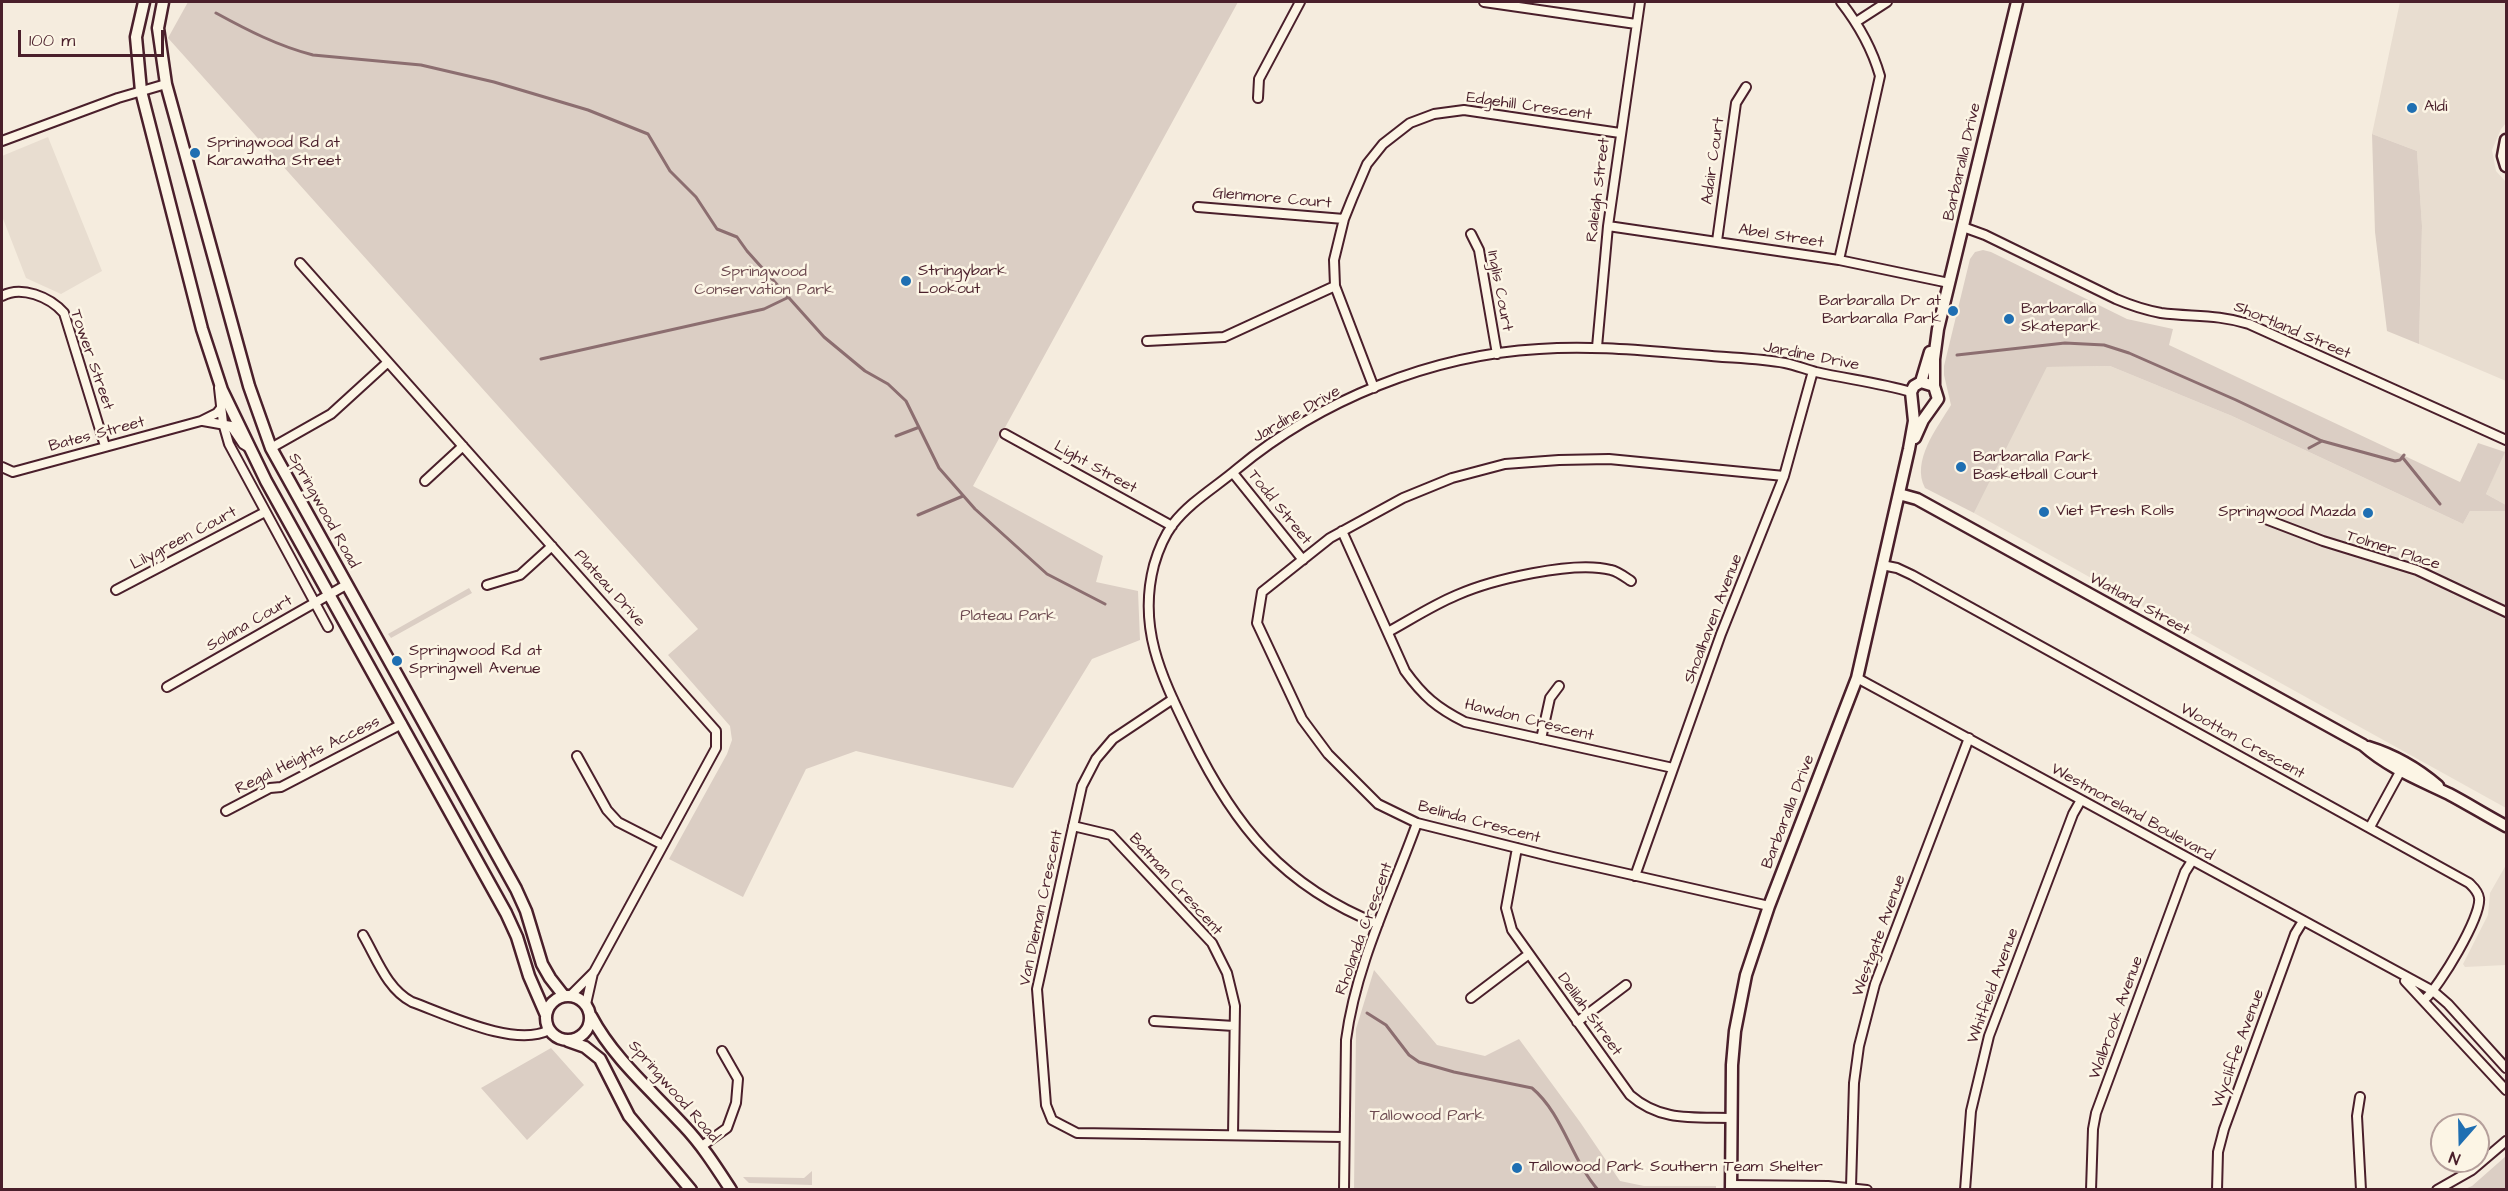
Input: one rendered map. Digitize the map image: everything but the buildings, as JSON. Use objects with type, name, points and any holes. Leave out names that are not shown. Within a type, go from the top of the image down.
[{"type":"main road","points":[[144,2],[136,37],[141,91],[202,329],[231,413],[512,925],[529,976],[546,1016],[549,1030],[561,1040],[585,1047],[600,1059],[629,1116],[691,1190]]},
{"type":"main road","name":"Springwood Road","points":[[163,2],[158,28],[166,84],[249,386],[271,448],[516,889],[550,978],[567,996]]},
{"type":"main road","name":"Barbaralla Drive","points":[[1731,1187],[1735,1030],[1746,975],[1769,906],[1857,678],[1909,449],[1914,421],[1911,398],[1914,386],[1921,382],[1938,329],[2017,2]]},
{"type":"main road","points":[[2506,140],[2503,156],[2506,166]]},
{"type":"main road","name":"Barbaralla Drive","points":[[1909,449],[1938,399],[1934,386],[1934,359],[1938,329]]},
{"type":"main road","points":[[1921,382],[1934,386]]},
{"type":"main road","points":[[1911,398],[1924,410],[1932,407]]},
{"type":"main road","name":"Watland Street","points":[[1899,494],[1917,499],[2363,746],[2400,772],[2447,793],[2506,826]]},
{"type":"main road","name":"Watland Street","points":[[2363,746],[2385,752],[2420,772],[2447,793]]},
{"type":"main road","points":[[546,1016],[552,1003],[567,996],[586,1004],[591,1016],[590,1023],[582,1036],[568,1041]]},
{"type":"main road","name":"Springwood Road","points":[[591,1016],[598,1029],[631,1070],[702,1146],[731,1190]]},
{"type":"street","points":[[1258,98],[1259,79],[1300,2]]},
{"type":"street","points":[[1484,2],[1636,24]]},
{"type":"street","name":"Raleigh Street","points":[[1597,347],[1608,226],[1640,2]]},
{"type":"street","points":[[1839,260],[1880,76],[1874,54],[1857,22],[1841,2]]},
{"type":"street","points":[[1857,22],[1887,2]]},
{"type":"street","points":[[2,141],[166,84]]},
{"type":"street","name":"Adair Court","points":[[1717,241],[1736,104],[1746,87]]},
{"type":"street","name":"Edgehill Crescent","points":[[1374,388],[1335,286],[1334,261],[1344,219],[1367,165],[1383,144],[1410,123],[1434,114],[1464,110],[1620,133]]},
{"type":"street","name":"Glenmore Court","points":[[1198,207],[1344,219]]},
{"type":"street","name":"Abel Street","points":[[1608,226],[1839,260],[1949,282]]},
{"type":"street","name":"Shortland Street","points":[[1963,227],[1985,235],[2136,307],[2180,315],[2226,317],[2249,324],[2506,440]]},
{"type":"street","name":"Inglis Court","points":[[1471,234],[1479,250],[1497,354]]},
{"type":"street","name":"Plateau Drive","points":[[300,262],[716,731],[716,748],[594,972],[586,1004]]},
{"type":"street","points":[[1147,341],[1224,337],[1335,286]]},
{"type":"street","name":"Tower Street","points":[[2,296],[8,292],[20,291],[57,305],[64,313],[105,446]]},
{"type":"street","name":"Jardine Drive","points":[[1378,924],[1357,916],[1321,896],[1275,861],[1253,838],[1215,785],[1173,699],[1152,642],[1147,603],[1149,583],[1157,556],[1172,526],[1191,504],[1265,446],[1339,404],[1374,388],[1457,361],[1497,354],[1535,349],[1597,347],[1785,363],[1911,398]]},
{"type":"street","points":[[271,448],[332,414],[388,362]]},
{"type":"street","name":"Shoalhaven Avenue","points":[[1635,876],[1721,634],[1784,476],[1813,371]]},
{"type":"street","points":[[220,383],[218,393],[229,444],[328,627]]},
{"type":"street","name":"Bates Street","points":[[2,468],[13,472],[201,421],[217,413],[221,408]]},
{"type":"street","name":"Bates Street","points":[[201,421],[223,423]]},
{"type":"street","points":[[223,423],[231,426],[243,444],[248,447]]},
{"type":"street","name":"Light Street","points":[[1005,434],[1172,526]]},
{"type":"street","points":[[425,481],[463,446]]},
{"type":"street","name":"Belinda Crescent","points":[[1769,906],[1417,823],[1378,804],[1328,754],[1302,718],[1257,623],[1262,592],[1342,531],[1412,494],[1452,478],[1505,465],[1558,460],[1609,459],[1784,476]]},
{"type":"street","name":"Todd Street","points":[[1233,473],[1304,560]]},
{"type":"street","name":"Lilygreen Court","points":[[116,590],[265,512]]},
{"type":"street","name":"Tolmer Place","points":[[2268,519],[2323,542],[2417,570],[2506,612]]},
{"type":"street","name":"Hawdon Crescent","points":[[1342,531],[1405,671],[1418,689],[1439,709],[1465,722],[1673,768]]},
{"type":"street","points":[[487,585],[520,575],[552,546]]},
{"type":"street","name":"Wootton Crescent","points":[[1882,565],[1897,568],[1912,575],[2460,877],[2478,892],[2479,905],[2476,915],[2433,991],[2425,999]]},
{"type":"street","points":[[1388,632],[1456,595],[1505,579],[1550,570],[1580,568],[1611,570],[1631,581]]},
{"type":"street","name":"Solana Court","points":[[167,687],[346,585]]},
{"type":"street","name":"Westmoreland Boulevard","points":[[1857,678],[2433,991],[2448,1004],[2506,1068]]},
{"type":"street","points":[[1541,739],[1550,698],[1559,686]]},
{"type":"street","name":"Van Dieman Crescent","points":[[1173,699],[1113,739],[1095,759],[1082,786],[1037,989],[1046,1105],[1052,1120],[1077,1133],[1344,1137]]},
{"type":"street","name":"Regal Heights Access","points":[[226,812],[270,788],[281,787],[402,724]]},
{"type":"street","name":"Westgate Avenue","points":[[1851,1187],[1854,1083],[1859,1046],[1875,984],[1969,738]]},
{"type":"street","points":[[577,756],[607,810],[618,822],[663,845]]},
{"type":"street","points":[[2370,827],[2400,772]]},
{"type":"street","name":"Whitfield Avenue","points":[[1965,1190],[1971,1111],[1989,1036],[2073,814],[2081,800]]},
{"type":"street","name":"Rholanda Crescent","points":[[1344,1190],[1346,1040],[1349,1018],[1354,993],[1378,924],[1417,823]]},
{"type":"street","name":"Batman Crescent","points":[[1073,826],[1111,835],[1212,943],[1227,973],[1234,1006],[1233,1135]]},
{"type":"street","name":"Delilah Street","points":[[1517,848],[1506,908],[1512,930],[1630,1095],[1640,1104],[1660,1114],[1732,1118]]},
{"type":"street","name":"Walbrook Avenue","points":[[2091,1190],[2093,1129],[2096,1113],[2185,872],[2192,861]]},
{"type":"street","name":"Wycliffe Avenue","points":[[2217,1190],[2218,1152],[2224,1129],[2295,934],[2303,921]]},
{"type":"street","points":[[363,935],[392,986],[402,997],[503,1034],[531,1036],[549,1030]]},
{"type":"street","points":[[1471,998],[1529,954]]},
{"type":"street","name":"Plateau Drive","points":[[567,996],[594,972]]},
{"type":"street","name":"Westmoreland Boulevard","points":[[2395,972],[2425,999],[2506,1090]]},
{"type":"street","points":[[1577,1022],[1626,986]]},
{"type":"street","points":[[1154,1021],[1234,1026]]},
{"type":"street","points":[[702,1146],[727,1128],[736,1103],[738,1079],[722,1051]]},
{"type":"street","points":[[2360,1097],[2357,1116],[2361,1190]]},
{"type":"street","points":[[2437,1190],[2472,1170],[2506,1141]]},
{"type":"street","points":[[1731,1187],[1851,1187],[1867,1190]]},
{"type":"shaded area","points":[[2400,2],[2506,2],[2506,123],[2492,150],[2496,171],[2506,182],[2506,381],[2419,344],[2422,226],[2417,151],[2372,134]]},
{"type":"shaded area","points":[[48,137],[102,271],[61,294],[26,278],[2,216],[2,156]]},
{"type":"shaded area","points":[[2110,366],[2232,416],[2463,524],[2470,511],[2506,511],[2506,808],[1974,513],[2047,367]]},
{"type":"shaded area","points":[[2506,448],[2506,505],[2486,494]]},
{"type":"shaded area","points":[[2506,865],[2506,965],[2465,967],[2463,964],[2488,915],[2490,893]]},
{"type":"green space","name":"Springwood Conservation Park","points":[[188,2],[1238,2],[973,486],[1103,556],[1096,582],[1138,591],[1140,640],[1092,659],[1013,788],[856,751],[806,769],[743,897],[669,859],[727,754],[732,740],[730,726],[668,655],[698,629],[168,38]]},
{"type":"green space","points":[[2372,134],[2417,151],[2422,226],[2419,344],[2387,331],[2375,232]]},
{"type":"green space","points":[[1983,250],[2127,319],[2173,329],[2169,345],[2460,482],[2478,443],[2505,452],[2486,494],[2506,505],[2506,511],[2470,511],[2463,524],[2232,416],[2110,366],[2047,367],[1974,513],[1925,488],[1921,467],[1927,445],[1951,405],[1944,366],[1970,259],[1975,252]]},
{"type":"green space","points":[[469,588],[472,593],[391,638],[388,634]]},
{"type":"green space","name":"Tallowood Park","points":[[1374,970],[1437,1045],[1485,1056],[1519,1039],[1620,1181],[1644,1186],[1716,1186],[1716,1189],[1354,1189],[1356,1029]]},
{"type":"green space","points":[[551,1048],[584,1085],[527,1140],[481,1088]]},
{"type":"green space","points":[[2506,1156],[2506,1189],[2465,1189],[2490,1173],[2490,1170]]},
{"type":"green space","points":[[812,1171],[812,1185],[749,1183],[743,1177],[804,1178]]},
{"type":"waterway","points":[[216,13],[263,37],[313,55],[421,65],[494,82],[588,110],[648,134],[670,171],[696,197],[717,229],[737,237],[824,337],[865,371],[888,384],[906,401],[939,468],[975,509],[1047,574],[1105,604]]},
{"type":"waterway","points":[[541,359],[764,309],[789,297]]},
{"type":"waterway","points":[[1957,355],[2065,343],[2104,345],[2129,353],[2236,400],[2322,441],[2395,461],[2400,460],[2404,455]]},
{"type":"waterway","points":[[896,436],[917,428]]},
{"type":"waterway","points":[[2309,448],[2322,441]]},
{"type":"waterway","points":[[2403,458],[2440,504]]},
{"type":"waterway","points":[[918,515],[963,496]]},
{"type":"waterway","points":[[1367,1013],[1386,1025],[1409,1055],[1419,1062],[1454,1072],[1532,1088],[1552,1111],[1581,1165],[1598,1190]]},
{"type":"place","name":"Aldi","points":[[2412,108]]},
{"type":"place","name":"Springwood Rd at Karawatha Street","points":[[195,153]]},
{"type":"place","name":"Stringybark Lookout","points":[[906,281]]},
{"type":"place","name":"Barbaralla Dr at Barbaralla Park","points":[[1953,311]]},
{"type":"place","name":"Barbaralla Skatepark","points":[[2009,319]]},
{"type":"place","name":"Barbaralla Park Basketball Court","points":[[1961,467]]},
{"type":"place","name":"Viet Fresh Rolls","points":[[2044,512]]},
{"type":"place","name":"Springwood Mazda","points":[[2368,513]]},
{"type":"place","name":"Springwood Rd at Springwell Avenue","points":[[397,661]]},
{"type":"place","name":"Tallowood Park Southern Team Shelter","points":[[1517,1168]]},
{"type":"park label","name":"Plateau Park","points":[[1008,617]]}]
